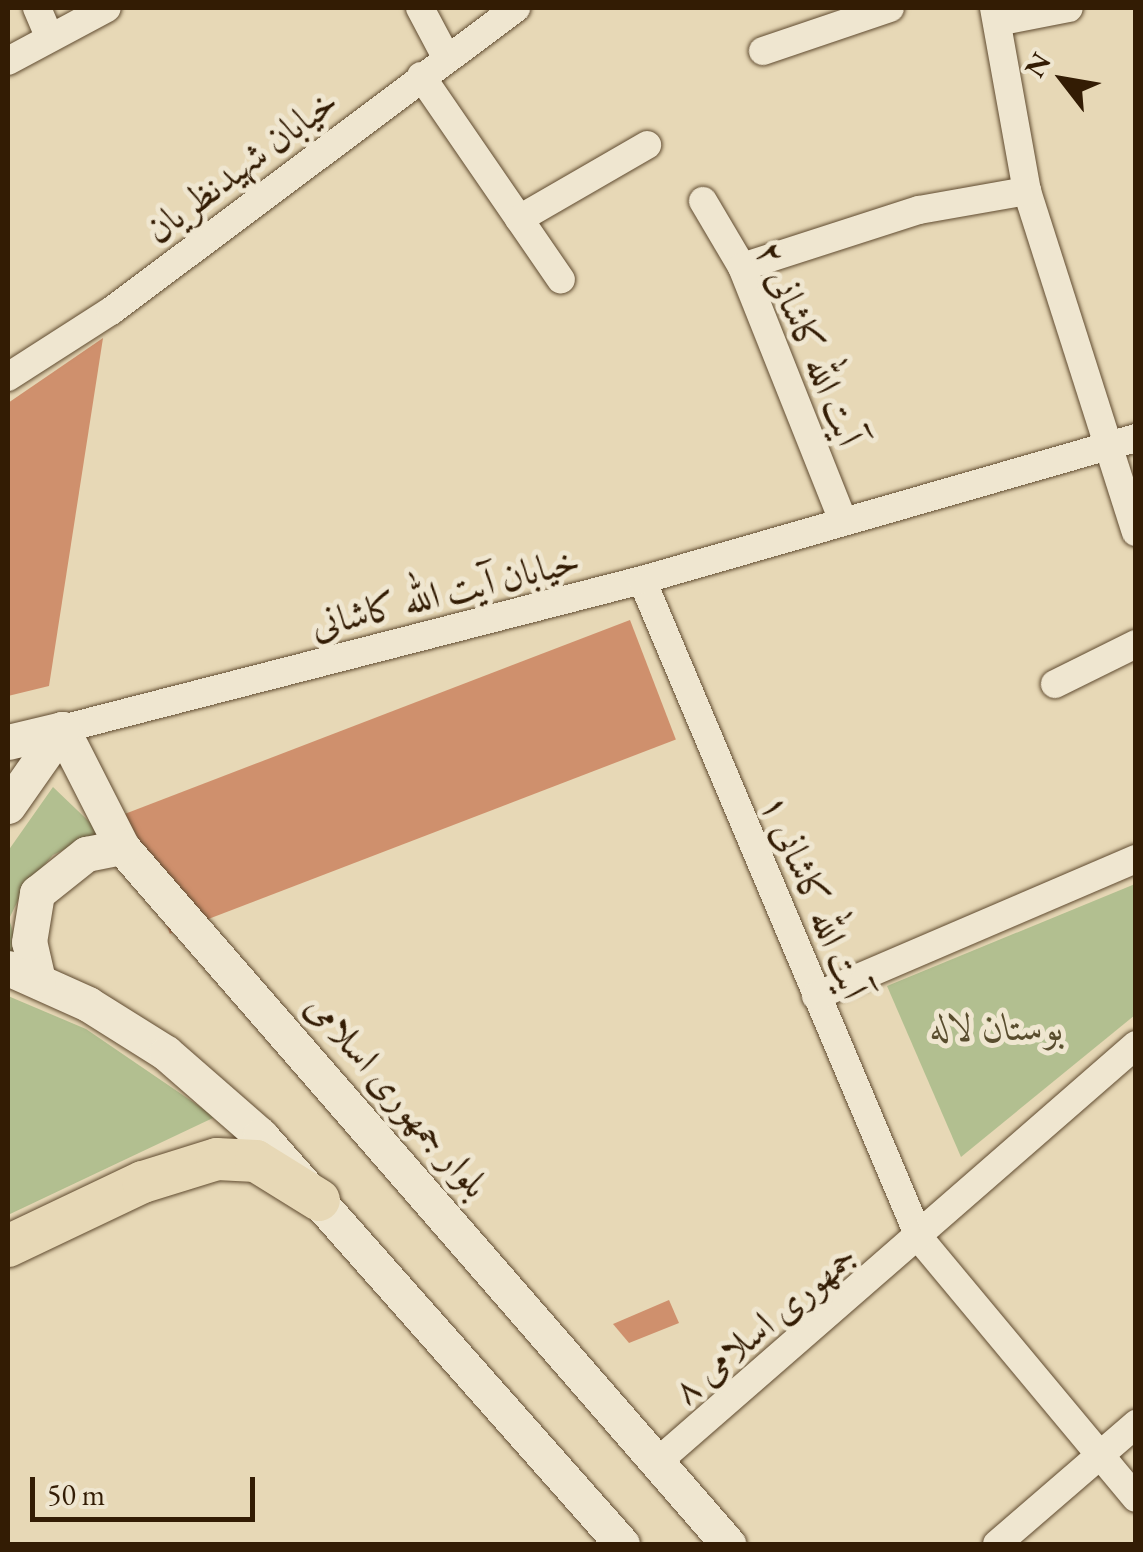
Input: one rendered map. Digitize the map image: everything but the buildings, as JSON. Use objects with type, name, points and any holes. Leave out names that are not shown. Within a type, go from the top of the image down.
[{"type":"main road","points":[[8,1246],[144,1182],[217,1160],[256,1160],[319,1200]]},
{"type":"street","points":[[37,8],[48,36]]},
{"type":"street","points":[[8,60],[106,8]]},
{"type":"street","points":[[420,8],[446,56]]},
{"type":"street","name":"خیابان شهیدنظریان","points":[[8,377],[111,311],[446,56],[516,8]]},
{"type":"street","points":[[764,51],[890,8]]},
{"type":"street","points":[[1069,8],[996,15],[1027,191],[1103,446],[1136,532]]},
{"type":"street","points":[[421,76],[561,280]]},
{"type":"street","points":[[520,219],[647,145]]},
{"type":"street","points":[[742,267],[919,210],[1027,191]]},
{"type":"street","name":"آیت الله کاشانی ۲","points":[[703,202],[742,267],[842,518]]},
{"type":"street","name":"خیابان آیت الله کاشانی","points":[[62,729],[642,580],[842,518],[1136,438]]},
{"type":"street","name":"آیت الله کاشانی ۱","points":[[642,580],[920,1239],[1136,1498]]},
{"type":"street","points":[[1056,684],[1136,644]]},
{"type":"street","points":[[8,742],[62,729]]},
{"type":"street","points":[[8,806],[62,729]]},
{"type":"street","name":"بلوار جمهوری اسلامی","points":[[62,729],[122,846],[384,1140],[655,1464],[728,1544]]},
{"type":"street","points":[[122,846],[68,864],[37,893],[23,974],[166,1053],[319,1200],[622,1544]]},
{"type":"street","points":[[816,996],[1136,859]]},
{"type":"street","name":"جمهوری اسلامی ۸","points":[[655,1464],[920,1239],[1136,1046]]},
{"type":"street","points":[[997,1544],[1136,1424]]},
{"type":"green space","points":[[53,787],[100,832],[53,855],[24,888],[9,919],[21,957],[8,951],[8,851]]},
{"type":"green space","name":"بوستان لاله","points":[[1135,884],[1135,1015],[961,1157],[887,986]]},
{"type":"green space","points":[[8,996],[86,1029],[215,1117],[8,1215]]}]
